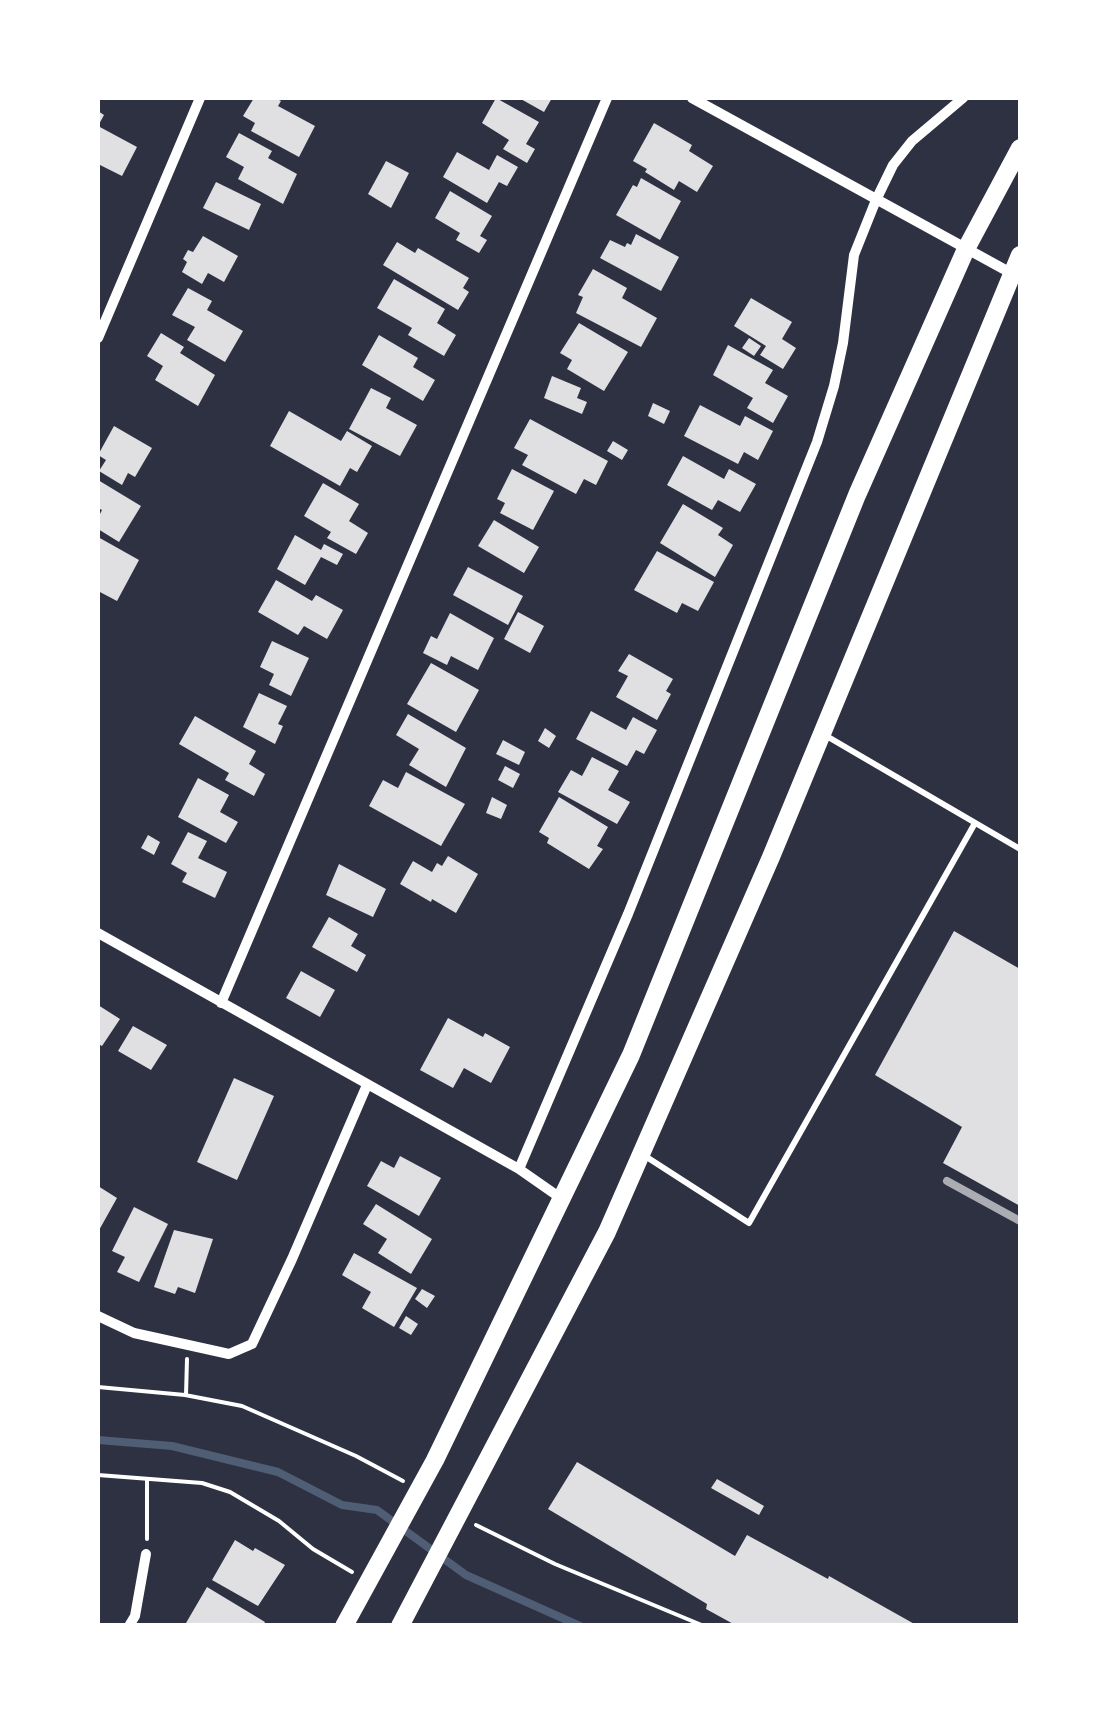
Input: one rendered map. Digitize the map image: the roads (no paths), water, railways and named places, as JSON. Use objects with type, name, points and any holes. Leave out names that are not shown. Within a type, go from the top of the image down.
[{"type":"main road","points":[[344,1626],[435,1460],[632,1054],[850,514],[966,249],[1020,148]]},
{"type":"main road","points":[[400,1626],[607,1232],[772,858],[1016,276],[1020,255]]},
{"type":"street","points":[[98,338],[200,98]]},
{"type":"street","points":[[222,1003],[607,98]]},
{"type":"street","points":[[692,98],[1016,276]]},
{"type":"street","points":[[519,1169],[628,914],[817,442],[843,342],[854,255],[876,200],[893,165],[912,141],[963,98]]},
{"type":"street","points":[[98,933],[519,1169],[562,1199]]},
{"type":"street","points":[[98,1316],[134,1334],[229,1354],[252,1344],[366,1085]]},
{"type":"street","points":[[129,1626],[135,1616],[146,1554]]},
{"type":"lane","points":[[822,734],[1020,849]]},
{"type":"lane","points":[[641,1154],[749,1223],[975,823]]},
{"type":"waterway","points":[[98,1440],[172,1446],[278,1472],[342,1505],[377,1510],[466,1575],[580,1626]]},
{"type":"railway","points":[[947,1181],[1020,1221]]}]
